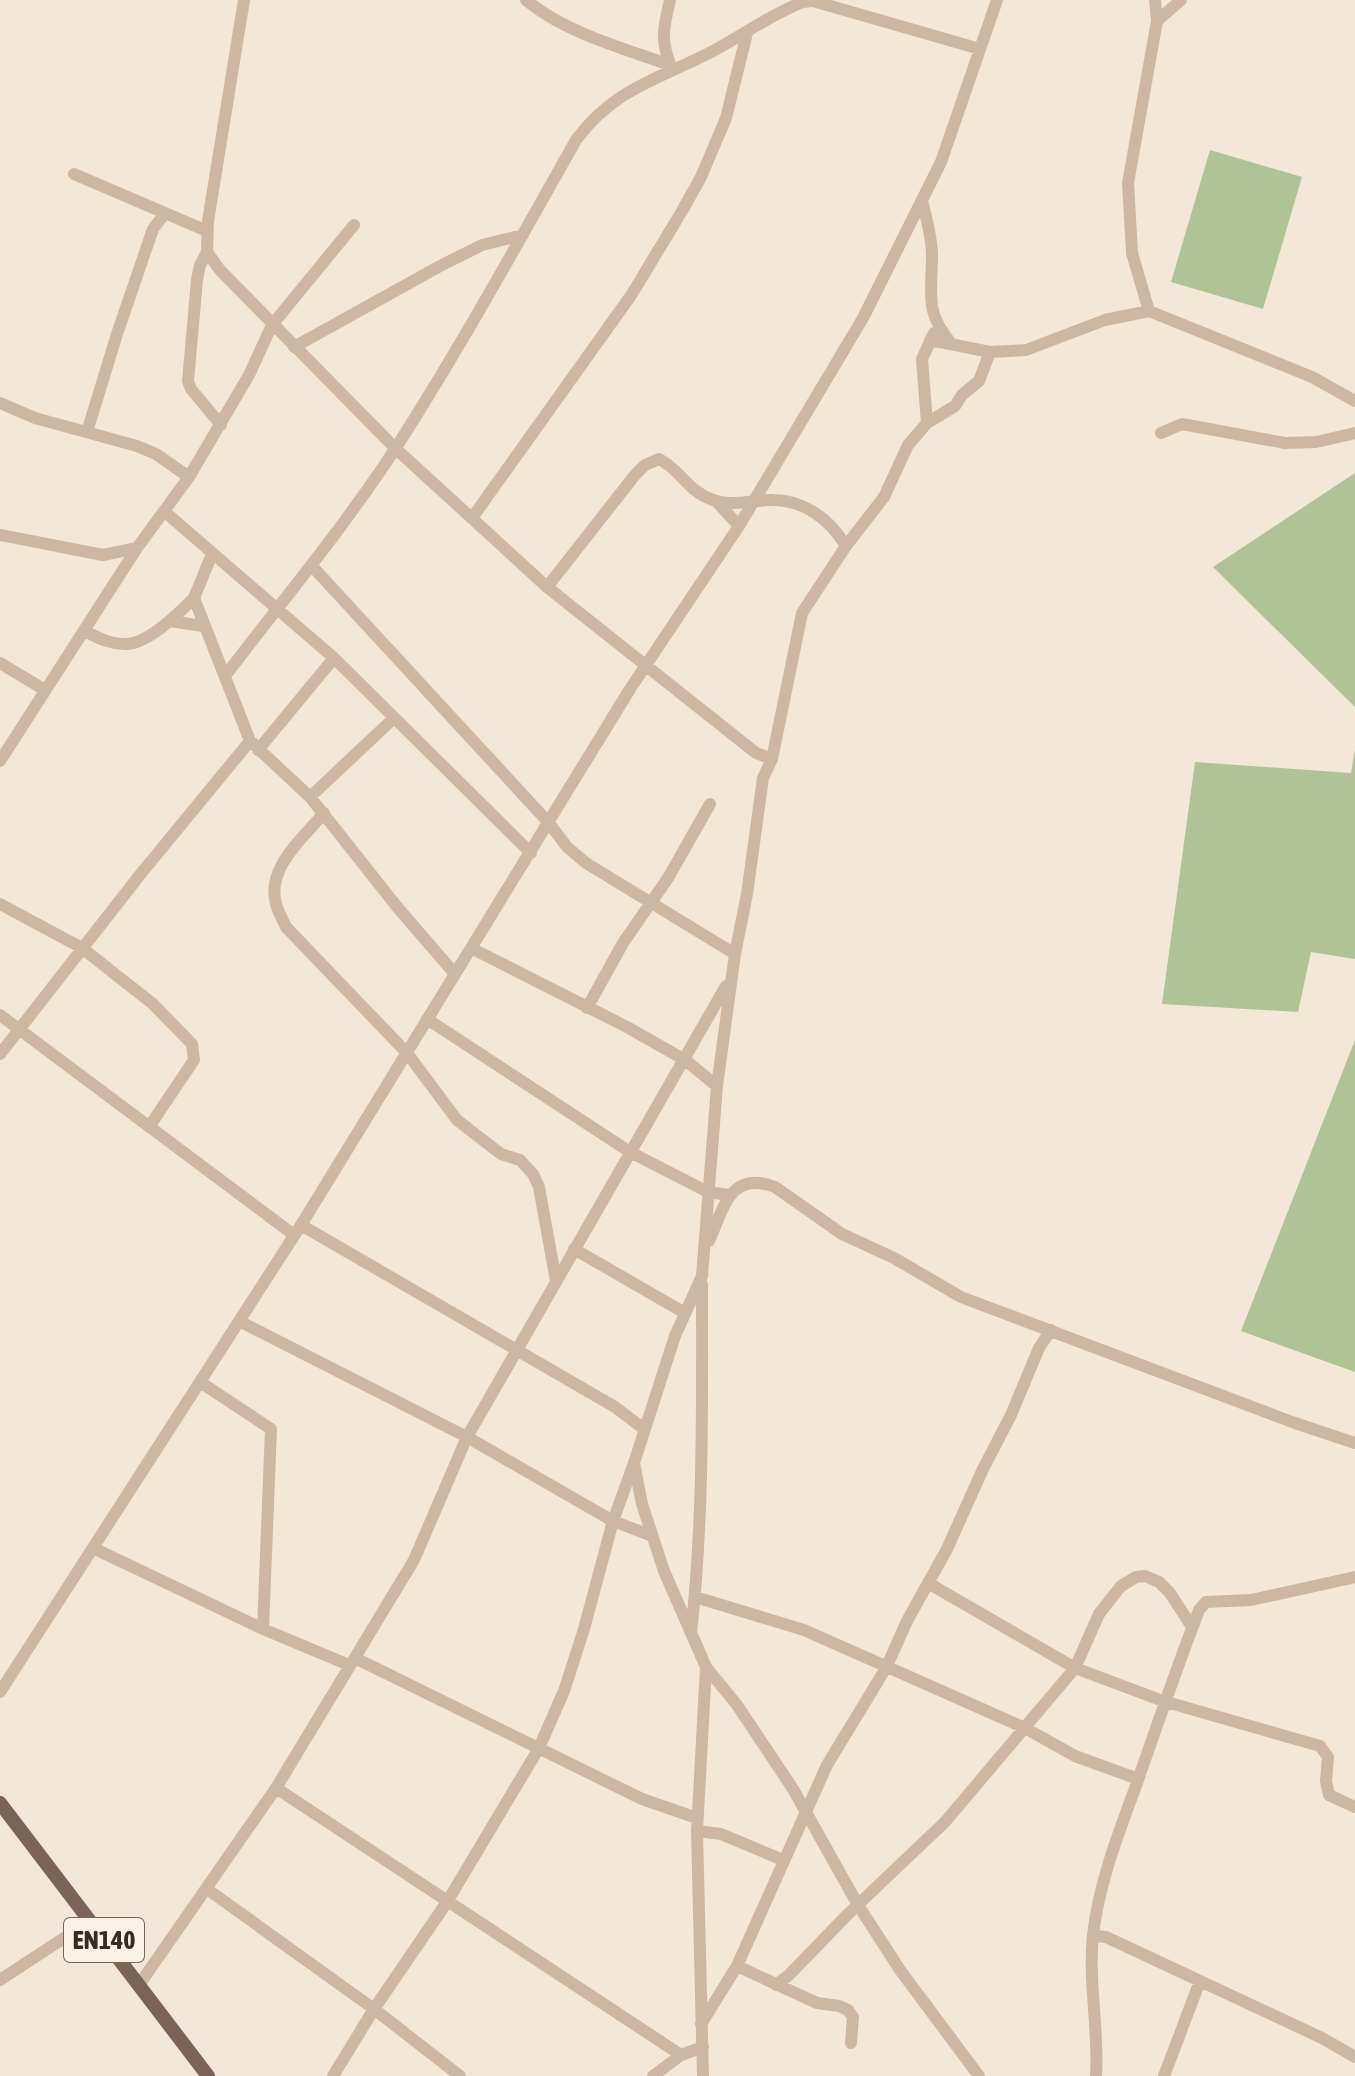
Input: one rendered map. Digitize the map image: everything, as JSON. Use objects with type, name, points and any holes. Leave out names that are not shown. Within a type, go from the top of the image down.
[{"type":"main road","name":"EN140","points":[[0,1803],[208,2076]]},
{"type":"street","points":[[221,425],[191,389],[187,372],[197,280],[207,252],[207,231],[244,0]]},
{"type":"street","points":[[526,0],[542,13],[672,69]]},
{"type":"street","points":[[670,0],[663,28],[663,43],[672,69]]},
{"type":"street","points":[[0,1692],[298,1230],[645,667],[739,526],[863,318],[941,162],[997,0]]},
{"type":"street","points":[[1149,311],[1132,253],[1128,183],[1157,21],[1155,0]]},
{"type":"street","points":[[1157,21],[1181,0]]},
{"type":"street","points":[[225,676],[311,565],[395,448],[591,119],[629,90],[747,33],[788,8],[813,1],[980,49]]},
{"type":"street","points":[[472,518],[632,294],[689,200],[726,118],[747,33]]},
{"type":"street","points":[[74,174],[207,231]]},
{"type":"street","points":[[922,200],[932,254],[931,294],[937,326],[951,343]]},
{"type":"street","points":[[87,432],[153,229],[165,213]]},
{"type":"street","points":[[0,761],[137,548],[189,477],[249,375],[272,325],[354,225]]},
{"type":"street","points":[[294,347],[482,245],[523,235]]},
{"type":"street","points":[[207,252],[272,325],[395,448],[547,587],[756,753],[772,759]]},
{"type":"street","points":[[930,340],[990,352],[1026,350],[1105,320],[1149,311],[1312,377],[1355,401]]},
{"type":"street","points":[[927,423],[922,359],[937,326]]},
{"type":"street","points":[[691,1636],[702,1412],[702,1276],[708,1192],[731,977],[747,894],[763,778],[772,759],[802,613],[846,546],[884,497],[908,445],[927,423],[955,406],[962,395],[979,381],[990,352]]},
{"type":"street","points":[[0,403],[35,418],[156,454],[189,477]]},
{"type":"street","points":[[1161,433],[1182,424],[1285,443],[1316,442],[1355,433]]},
{"type":"street","points":[[547,587],[635,475],[652,460],[659,459],[670,464],[696,493],[717,502],[774,500],[806,507],[830,523],[846,546]]},
{"type":"street","points":[[717,502],[739,526]]},
{"type":"street","points":[[165,512],[334,658],[531,853]]},
{"type":"street","points":[[0,535],[103,555],[137,548]]},
{"type":"street","points":[[84,631],[103,640],[128,644],[138,641],[170,621],[194,598],[212,554]]},
{"type":"street","points":[[311,565],[549,823],[567,847],[586,863],[735,954]]},
{"type":"street","points":[[194,598],[254,745],[310,797],[455,974]]},
{"type":"street","points":[[170,621],[203,626]]},
{"type":"street","points":[[0,1054],[82,948],[254,745],[334,658]]},
{"type":"street","points":[[0,663],[45,690]]},
{"type":"street","points":[[310,797],[394,718]]},
{"type":"street","points":[[756,753],[763,778]]},
{"type":"street","points":[[587,1008],[623,943],[668,878],[710,804]]},
{"type":"street","points":[[324,813],[282,863],[274,883],[276,904],[286,927],[407,1053],[457,1120],[501,1154],[520,1160],[533,1174],[539,1187],[556,1281]]},
{"type":"street","points":[[0,904],[82,948],[153,1004],[194,1049],[194,1060],[149,1127]]},
{"type":"street","points":[[471,948],[627,1027],[685,1060],[717,1086]]},
{"type":"street","points":[[139,1985],[276,1788],[414,1560],[467,1437],[731,977]]},
{"type":"street","points":[[0,1015],[20,1027],[149,1127],[298,1230],[615,1407],[644,1429]]},
{"type":"street","points":[[427,1019],[630,1152],[708,1192],[729,1195]]},
{"type":"street","points":[[706,1247],[729,1195],[752,1182],[775,1187],[856,1242],[894,1258],[961,1297],[1355,1443]]},
{"type":"street","points":[[574,1249],[685,1313]]},
{"type":"street","points":[[333,2076],[374,2009],[447,1902],[539,1748],[564,1691],[613,1521],[685,1313],[702,1276]]},
{"type":"street","points":[[239,1321],[467,1437],[613,1521],[652,1536]]},
{"type":"street","points":[[1033,1323],[1039,1348]]},
{"type":"street","points":[[701,2024],[737,1966],[827,1765],[886,1668],[907,1621],[947,1549],[1011,1415],[1039,1348],[1051,1330]]},
{"type":"street","points":[[200,1382],[271,1429],[263,1629]]},
{"type":"street","points":[[634,1463],[642,1504],[664,1571],[706,1667],[737,1705],[806,1811],[858,1905],[900,1970],[979,2076]]},
{"type":"street","points":[[93,1548],[263,1629],[352,1662],[642,1799],[783,1860]]},
{"type":"street","points":[[776,1985],[945,1822],[1075,1668],[1099,1614],[1121,1586],[1136,1577],[1145,1576],[1159,1582],[1192,1627]]},
{"type":"street","points":[[1096,2076],[1100,1936],[1097,1915],[1110,1856],[1163,1701],[1199,1610],[1206,1602],[1251,1600],[1355,1577]]},
{"type":"street","points":[[928,1583],[1075,1668],[1163,1701],[1320,1746],[1328,1757],[1326,1781],[1329,1795],[1355,1807]]},
{"type":"street","points":[[695,1597],[804,1630],[1025,1728],[1075,1756],[1138,1779]]},
{"type":"street","points":[[703,2076],[697,1824],[706,1667]]},
{"type":"street","points":[[276,1788],[681,2055]]},
{"type":"street","points":[[207,1889],[374,2009],[460,2076]]},
{"type":"street","points":[[0,1980],[90,1921]]},
{"type":"street","points":[[1100,1936],[1322,2038],[1355,2057]]},
{"type":"street","points":[[737,1966],[817,2003],[848,2010],[853,2017],[851,2043]]},
{"type":"street","points":[[789,1975],[791,1992]]},
{"type":"street","points":[[1164,2076],[1200,1981]]},
{"type":"street","points":[[653,2076],[681,2055],[703,2047]]},
{"type":"green space","points":[[1210,150],[1302,177],[1263,309],[1171,282]]},
{"type":"green space","points":[[1355,473],[1355,707],[1213,567]]},
{"type":"green space","points":[[1355,749],[1355,959],[1311,952],[1298,1012],[1162,1004],[1195,762],[1351,773]]},
{"type":"green space","points":[[1355,1040],[1355,1372],[1241,1331]]}]
